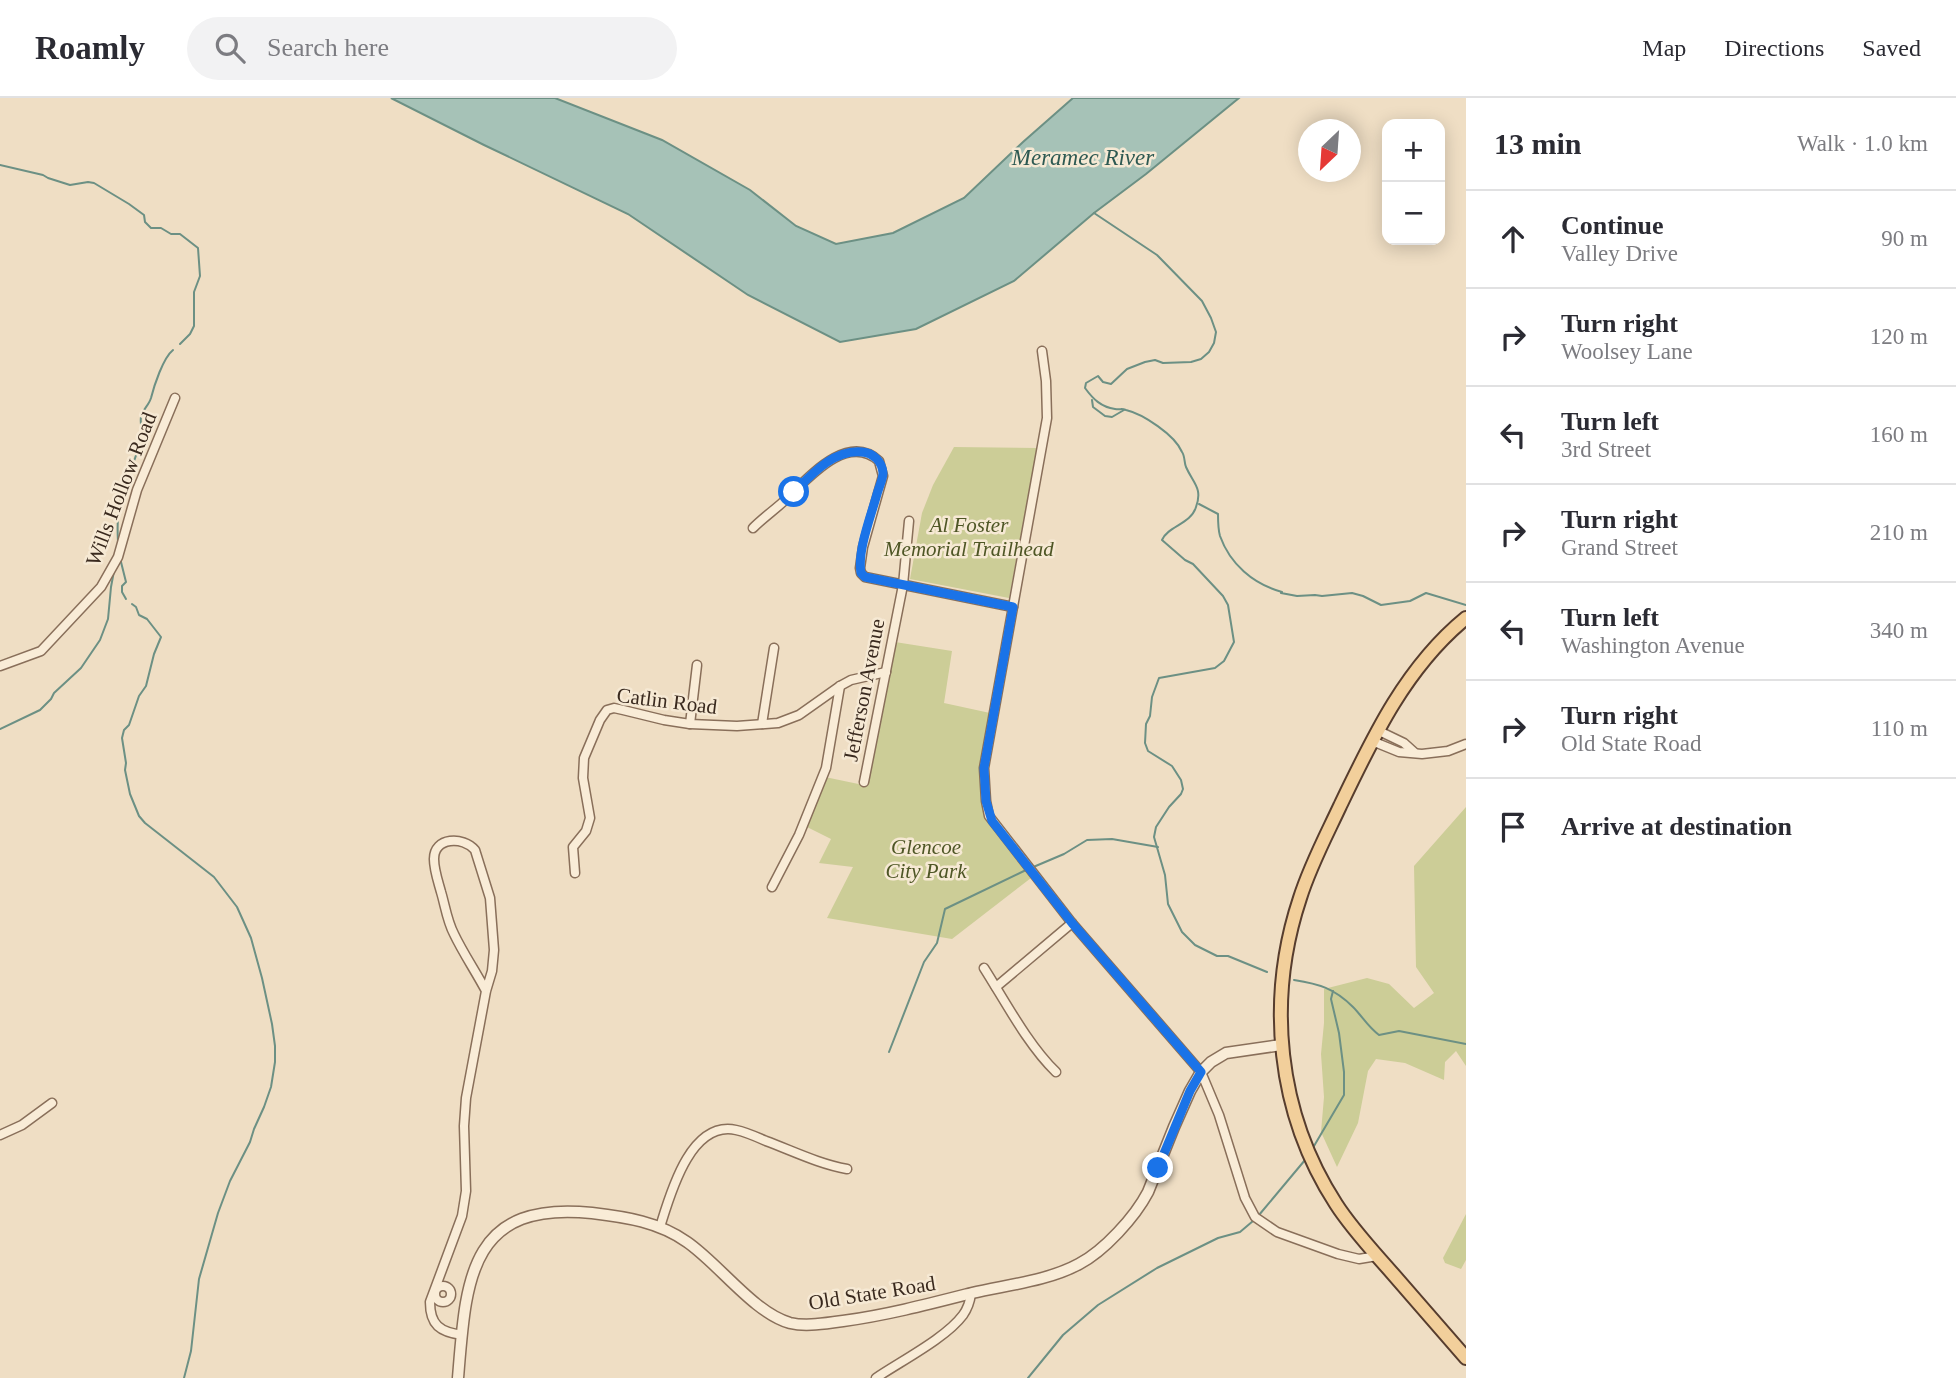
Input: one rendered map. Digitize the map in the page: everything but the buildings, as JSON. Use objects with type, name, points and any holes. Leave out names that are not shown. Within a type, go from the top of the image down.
[{"type":"main road","points":[[1466,618],[1442,640],[1394,701],[1317,855],[1300,897],[1289,938],[1282,977],[1280,1012],[1281,1045],[1294,1112],[1315,1167],[1342,1212],[1466,1358]]},
{"type":"street","points":[[1042,351],[1047,418],[984,768],[988,811],[992,821],[1072,923],[1201,1072],[1219,1115],[1245,1198],[1255,1217],[1277,1232],[1338,1254],[1359,1259],[1377,1256]]},
{"type":"street","name":"Wills Hollow Road","points":[[0,666],[41,651],[101,587],[118,557],[137,490],[175,398]]},
{"type":"street","points":[[753,527],[820,466],[849,453],[867,453],[879,461],[883,477],[863,547],[861,573],[865,577],[903,586],[1013,607]]},
{"type":"street","name":"Jefferson Avenue","points":[[864,782],[903,586],[909,521]]},
{"type":"street","points":[[762,724],[774,648]]},
{"type":"street","points":[[690,724],[697,665]]},
{"type":"street","name":"Catlin Road","points":[[575,873],[573,847],[586,831],[590,818],[583,764],[604,713],[614,708],[690,724],[737,726],[778,723],[799,715],[851,680],[886,672]]},
{"type":"street","points":[[772,887],[799,835],[826,768],[839,686]]},
{"type":"street","points":[[1375,736],[1399,752],[1433,753],[1466,744]]},
{"type":"street","points":[[457,1334],[440,1329],[430,1308],[462,1216],[466,1191],[466,1098],[493,966],[494,932],[491,898],[475,850],[460,839],[445,842],[437,849],[434,857],[437,875],[453,932],[486,991]]},
{"type":"street","points":[[996,987],[1072,923]]},
{"type":"street","points":[[475,971],[493,966]]},
{"type":"street","points":[[984,968],[1035,1048],[1056,1072]]},
{"type":"street","name":"Old State Road","points":[[458,1378],[457,1334],[474,1269],[488,1243],[506,1226],[534,1214],[570,1211],[624,1217],[660,1227],[694,1247],[766,1311],[790,1323],[822,1324],[883,1315],[1062,1272],[1088,1259],[1117,1232],[1144,1200],[1190,1091],[1201,1072],[1226,1053],[1281,1045]]},
{"type":"street","points":[[0,1135],[22,1125],[52,1103]]},
{"type":"street","points":[[660,1227],[688,1156],[702,1140],[718,1131],[737,1130],[825,1165],[847,1170]]},
{"type":"street","points":[[443,1270],[451,1297],[438,1308],[438,1318],[440,1324],[457,1334]]},
{"type":"street","points":[[445,1302],[438,1300],[435,1293],[437,1288],[442,1286],[449,1288]]},
{"type":"street","points":[[876,1378],[959,1320],[967,1309],[971,1294]]},
{"type":"green space","name":"Al Foster Memorial Trailhead","points":[[954,447],[1037,448],[1009,598],[910,579],[922,513],[933,485]]},
{"type":"green space","name":"Glencoe City Park","points":[[895,642],[952,651],[944,703],[990,713],[982,800],[1031,878],[952,939],[827,918],[853,867],[819,863],[831,839],[805,826],[825,777],[868,786]]},
{"type":"green space","points":[[1466,807],[1466,1066],[1456,1051],[1445,1062],[1444,1080],[1405,1063],[1376,1059],[1368,1071],[1358,1123],[1337,1167],[1321,1132],[1324,1097],[1321,1054],[1324,989],[1367,978],[1389,984],[1414,1008],[1434,993],[1416,967],[1414,866]]},
{"type":"green space","points":[[1466,1214],[1466,1260],[1461,1269],[1445,1263],[1443,1258]]},
{"type":"water","name":"Meramec River","points":[[391,98],[555,98],[662,140],[750,190],[796,226],[836,244],[893,233],[964,198],[1073,98],[1239,98],[1094,213],[1014,281],[916,329],[840,342],[748,295],[628,214]]},
{"type":"waterway","points":[[0,165],[43,175],[70,185],[94,183],[144,215],[145,222],[151,228],[180,234],[198,248],[200,276],[194,292],[194,326],[180,344]]},
{"type":"waterway","points":[[1094,213],[1157,255],[1202,301],[1216,332],[1214,343],[1201,359],[1191,362],[1145,362],[1127,369],[1111,384],[1103,382],[1098,376],[1086,383],[1085,388],[1101,404],[1133,412],[1166,432],[1183,454],[1186,467],[1198,490],[1198,500],[1193,513],[1169,531],[1162,540],[1193,564],[1223,596],[1228,605],[1234,642],[1224,661],[1215,668],[1159,678],[1146,724],[1145,743],[1148,751],[1172,766],[1183,789],[1156,827],[1154,837],[1165,875],[1168,904],[1182,932],[1195,945],[1217,956],[1228,956],[1267,972]]},
{"type":"waterway","points":[[118,542],[120,502],[137,453],[141,417],[162,366],[173,350]]},
{"type":"waterway","points":[[1092,400],[1093,407],[1105,416],[1112,417],[1124,410]]},
{"type":"waterway","points":[[1199,504],[1218,514],[1220,536],[1236,564],[1261,584],[1281,593],[1297,596],[1352,593],[1381,605],[1410,601],[1426,593],[1466,605]]},
{"type":"waterway","points":[[120,558],[126,582],[122,586],[122,592],[126,599]]},
{"type":"waterway","points":[[0,729],[40,710],[81,668],[100,640],[108,619],[114,571]]},
{"type":"waterway","points":[[132,604],[161,637],[146,686],[139,696],[122,738],[130,794],[139,816],[145,823],[214,877],[237,907],[251,938],[262,978],[275,1046],[271,1087],[250,1142],[230,1181],[199,1279],[191,1351],[184,1378]]},
{"type":"waterway","points":[[1031,868],[1064,854],[1087,840],[1112,839],[1158,847]]},
{"type":"waterway","points":[[889,1052],[924,962],[937,943],[945,909],[1026,870]]},
{"type":"waterway","points":[[1294,980],[1333,991],[1353,1007],[1379,1035],[1399,1031],[1466,1044]]},
{"type":"waterway","points":[[1314,1146],[1344,1095],[1339,1033],[1331,999],[1333,991]]},
{"type":"waterway","points":[[1259,1215],[1305,1160]]},
{"type":"waterway","points":[[1028,1378],[1063,1335],[1098,1305],[1157,1268],[1218,1238],[1240,1232],[1253,1221]]},
{"type":"route","points":[[794,492],[820,466],[838,457],[857,452],[873,455],[879,461],[883,477],[863,547],[861,573],[865,577],[903,586],[1013,607],[984,768],[988,811],[992,821],[1072,923],[1201,1072],[1190,1091],[1158,1168]]}]
